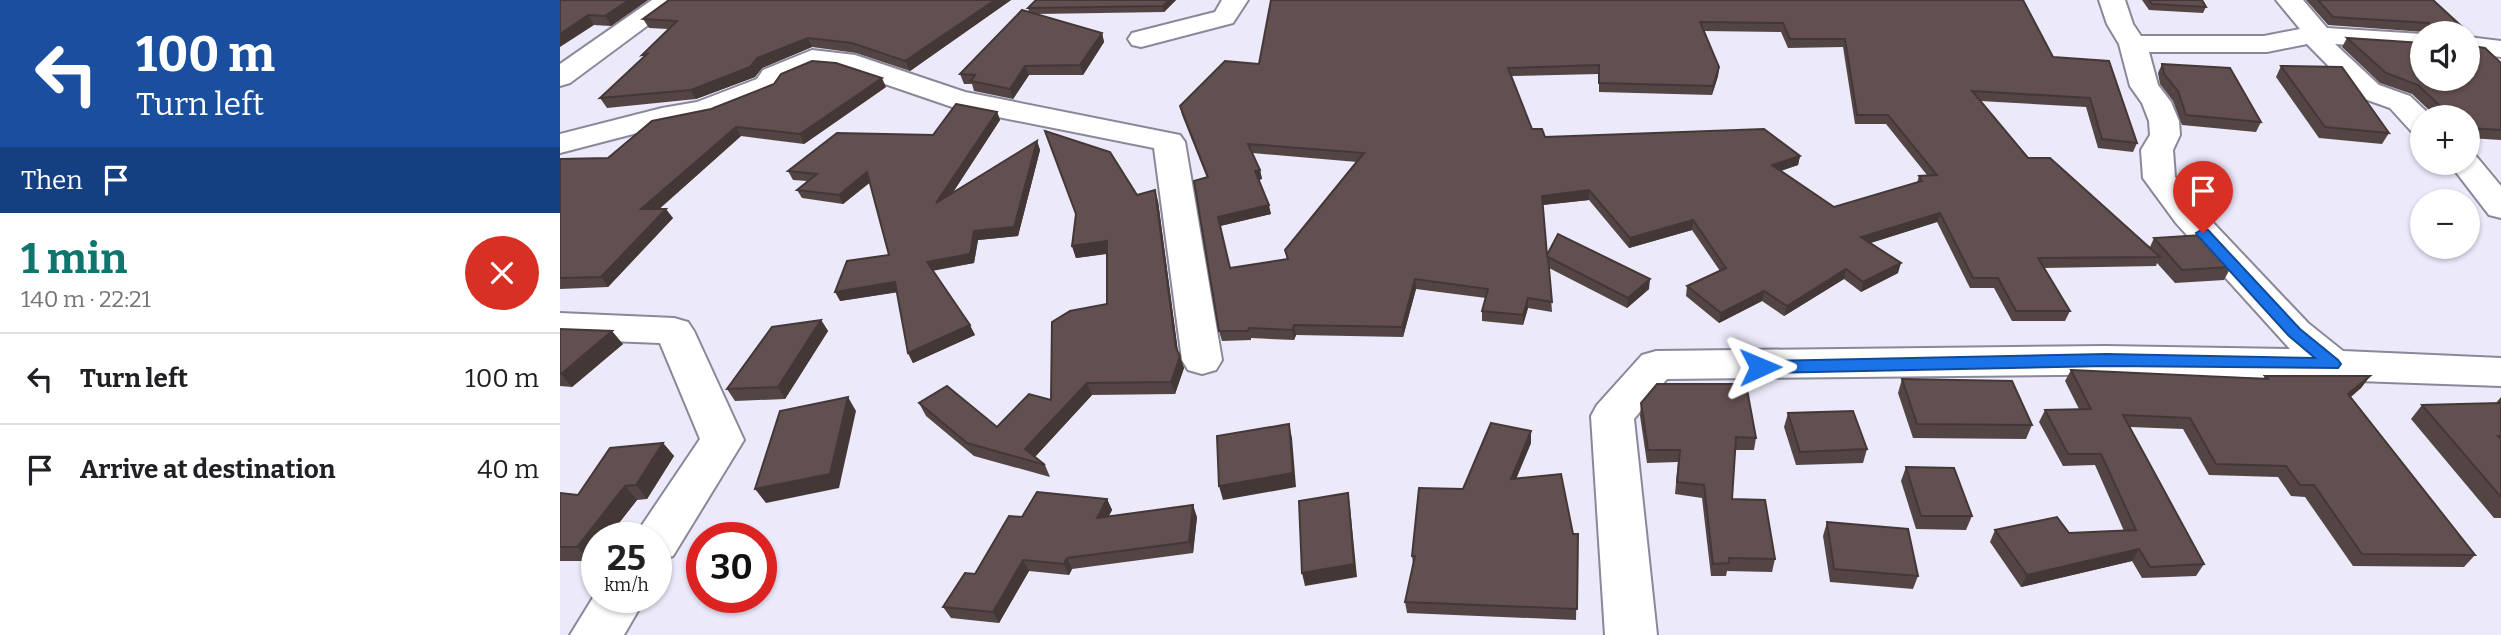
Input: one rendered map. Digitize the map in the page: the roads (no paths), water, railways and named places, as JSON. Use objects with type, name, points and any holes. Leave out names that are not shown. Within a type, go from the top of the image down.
[{"type":"street","points":[[560,77],[669,0]]},
{"type":"street","points":[[1142,39],[1224,17],[1235,0]]},
{"type":"street","points":[[2112,0],[2120,24],[2133,44],[2144,86],[2156,102],[2164,121],[2165,135],[2157,150],[2159,178],[2188,216],[2258,294],[2294,332],[2332,364]]},
{"type":"street","points":[[2289,0],[2320,37],[2320,45],[2369,91],[2399,102],[2410,113]]},
{"type":"street","points":[[2133,44],[2267,44],[2276,38],[2320,37],[2410,41]]},
{"type":"street","points":[[2480,46],[2501,49]]},
{"type":"street","points":[[560,144],[662,117],[704,110],[768,85],[773,76],[811,58],[845,61],[958,100],[1169,142],[1202,360]]},
{"type":"street","points":[[2475,175],[2501,208]]},
{"type":"street","points":[[560,326],[674,331],[722,440],[669,522]]},
{"type":"street","points":[[1631,635],[1612,416],[1656,365],[1760,367],[2106,360],[2332,364],[2501,372]]},
{"type":"street","points":[[596,635],[610,613]]}]
